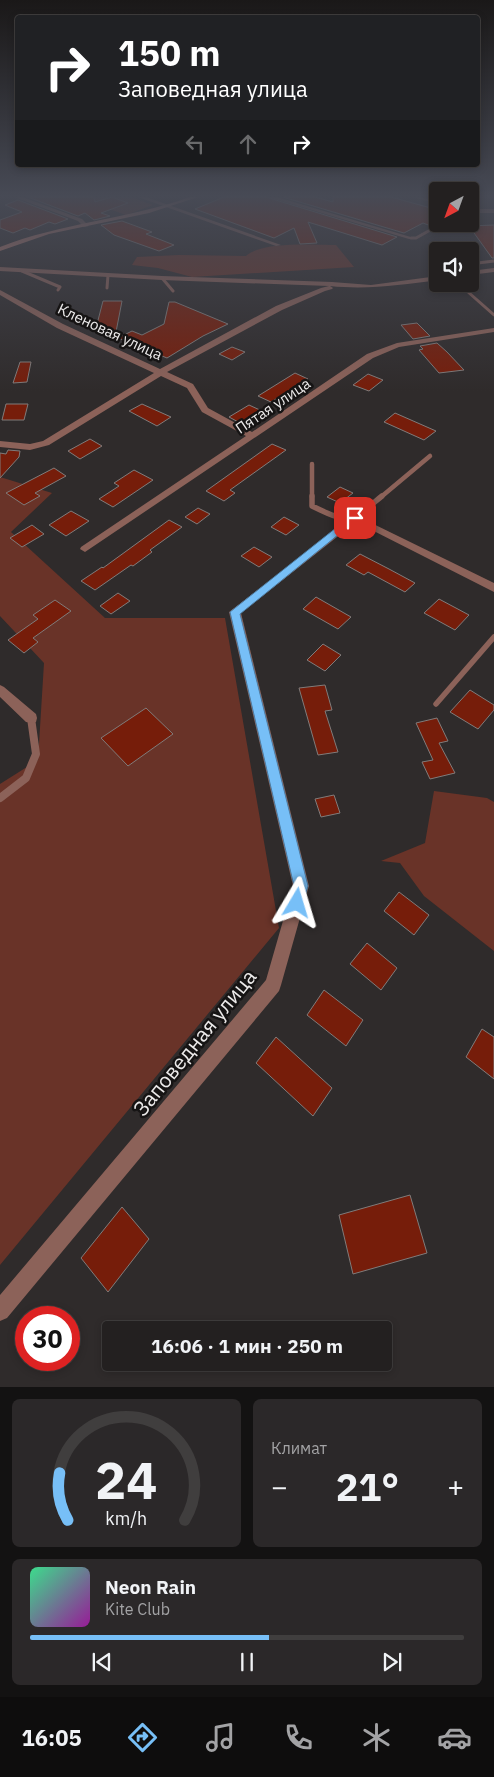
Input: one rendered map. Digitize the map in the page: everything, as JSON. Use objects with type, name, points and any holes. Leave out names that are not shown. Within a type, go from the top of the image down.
[{"type":"street","points":[[0,268],[22,271],[162,278],[332,284],[345,287],[364,287],[429,279]]},
{"type":"street","points":[[479,272],[494,270]]},
{"type":"street","name":"Кленовая улица","points":[[0,292],[60,326],[161,372],[279,308],[323,288],[345,287]]},
{"type":"street","name":"Пятая улица","points":[[85,549],[370,356],[397,345],[494,330]]},
{"type":"street","points":[[0,444],[30,447],[46,443],[161,372],[190,386],[205,410],[253,436]]},
{"type":"street","points":[[355,518],[494,588]]},
{"type":"street","name":"Заповедная улица","points":[[0,1311],[273,985],[301,886],[235,612],[355,518]]},
{"type":"street","points":[[0,690],[31,718]]},
{"type":"lane","points":[[22,271],[60,287],[58,290]]},
{"type":"lane","points":[[107,288],[108,275]]},
{"type":"lane","points":[[162,278],[173,292]]},
{"type":"lane","points":[[468,292],[494,316]]},
{"type":"lane","points":[[312,464],[312,506],[336,518],[355,518],[430,456]]},
{"type":"lane","points":[[436,704],[494,637]]},
{"type":"lane","points":[[0,798],[26,778],[33,762],[36,754],[31,718]]},
{"type":"shaded area","points":[[134,262],[350,262],[354,267],[192,277],[158,268],[132,265]]},
{"type":"shaded area","points":[[0,477],[52,493],[11,532],[105,618],[225,618],[279,928],[0,1265],[0,784],[38,760],[44,663],[0,616]]},
{"type":"shaded area","points":[[434,791],[487,798],[494,802],[494,951],[424,896],[400,863],[381,861],[425,843]]},
{"type":"building","points":[[103,301],[122,301],[115,337],[96,328]]},
{"type":"building","points":[[169,302],[175,302],[228,324],[203,336],[167,358],[118,338],[132,331],[142,335],[164,324]]},
{"type":"building","points":[[417,323],[430,336],[413,339],[401,325]]},
{"type":"building","points":[[437,343],[464,370],[439,373],[419,350],[423,349],[420,346]]},
{"type":"building","points":[[232,347],[245,352],[232,360],[219,354]]},
{"type":"building","points":[[20,362],[31,362],[27,382],[13,383]]},
{"type":"building","points":[[295,373],[308,379],[271,402],[258,396]]},
{"type":"building","points":[[368,374],[383,380],[369,391],[353,385]]},
{"type":"building","points":[[6,404],[28,404],[24,420],[2,420]]},
{"type":"building","points":[[142,404],[171,417],[157,426],[129,411]]},
{"type":"building","points":[[249,405],[262,411],[242,424],[229,417]]},
{"type":"building","points":[[395,413],[436,431],[424,440],[384,422]]},
{"type":"building","points":[[90,439],[102,446],[80,459],[68,451]]},
{"type":"building","points":[[272,444],[286,450],[230,490],[235,493],[224,501],[206,491]]},
{"type":"building","points":[[8,450],[20,451],[19,457],[0,478],[0,453],[6,454]]},
{"type":"building","points":[[54,468],[66,476],[35,493],[40,496],[24,505],[6,493]]},
{"type":"building","points":[[134,470],[153,480],[113,507],[99,499],[119,486],[114,483]]},
{"type":"building","points":[[340,487],[353,493],[340,503],[327,497]]},
{"type":"building","points":[[198,508],[210,514],[197,524],[185,517]]},
{"type":"building","points":[[71,511],[89,521],[66,536],[49,525]]},
{"type":"building","points":[[284,517],[299,525],[286,535],[271,527]]},
{"type":"building","points":[[169,520],[182,527],[150,550],[152,552],[133,566],[131,565],[95,590],[81,581],[103,568]]},
{"type":"building","points":[[32,525],[44,534],[22,547],[10,538]]},
{"type":"building","points":[[254,547],[272,557],[259,567],[241,556]]},
{"type":"building","points":[[360,554],[415,583],[405,592],[368,572],[364,575],[346,565]]},
{"type":"building","points":[[118,593],[130,601],[111,614],[100,606]]},
{"type":"building","points":[[316,597],[351,617],[338,629],[303,609]]},
{"type":"building","points":[[439,599],[469,615],[455,630],[424,613]]},
{"type":"building","points":[[55,600],[71,611],[33,638],[38,642],[24,653],[8,640],[38,619],[33,615]]},
{"type":"building","points":[[323,644],[341,655],[325,671],[307,660]]},
{"type":"building","points":[[325,685],[332,710],[325,711],[338,752],[318,755],[299,688]]},
{"type":"building","points":[[470,690],[494,705],[494,710],[478,729],[450,712]]},
{"type":"building","points":[[146,708],[173,734],[128,766],[101,738]]},
{"type":"building","points":[[437,718],[448,741],[439,743],[455,773],[430,779],[422,762],[433,760],[416,723]]},
{"type":"building","points":[[334,795],[340,813],[321,817],[315,799]]},
{"type":"building","points":[[399,892],[429,915],[414,935],[384,911]]},
{"type":"building","points":[[367,943],[397,968],[381,990],[350,964]]},
{"type":"building","points":[[324,990],[363,1020],[346,1046],[307,1015]]},
{"type":"building","points":[[482,1029],[494,1037],[494,1079],[466,1057]]},
{"type":"building","points":[[276,1037],[332,1088],[313,1116],[256,1063]]},
{"type":"building","points":[[410,1195],[427,1253],[353,1274],[339,1215]]},
{"type":"building","points":[[122,1207],[149,1239],[108,1292],[81,1258]]},
{"type":"route","points":[[297,903],[301,886],[235,612],[355,518]]}]
